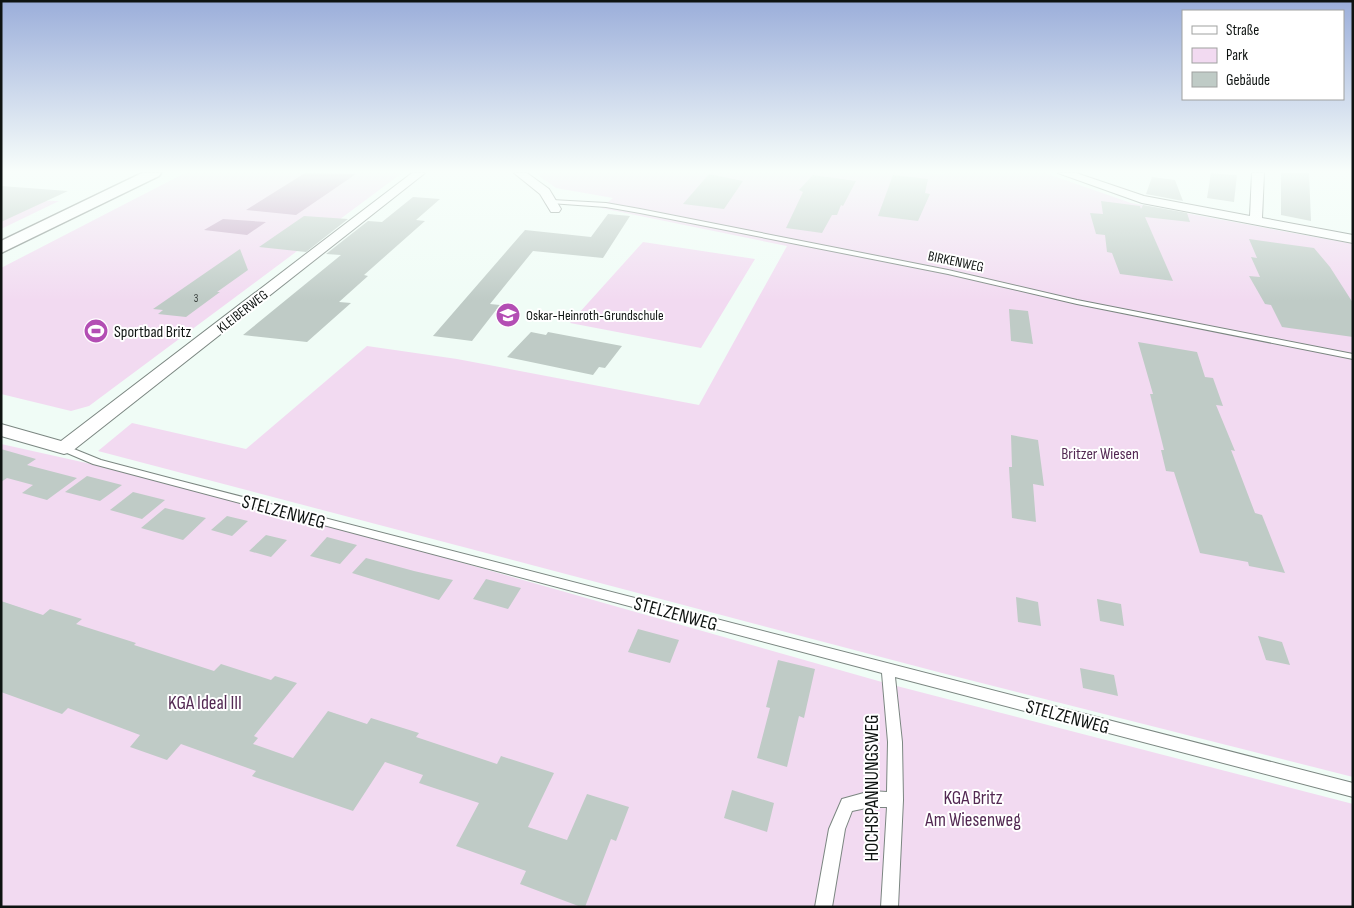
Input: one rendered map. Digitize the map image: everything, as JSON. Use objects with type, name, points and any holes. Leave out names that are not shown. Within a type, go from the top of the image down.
[{"type":"street","points":[[1,248],[68,215]]},
{"type":"street","name":"KLEIBERWEG","points":[[64,448],[365,215]]},
{"type":"street","points":[[1227,215],[1353,239]]},
{"type":"street","points":[[1256,215],[1256,221]]},
{"type":"street","name":"STELZENWEG","points":[[1,430],[64,448]]},
{"type":"lane","name":"BIRKENWEG","points":[[662,215],[948,272],[1078,302],[1353,358]]},
{"type":"lane","name":"STELZENWEG","points":[[64,448],[96,462],[1353,790]]},
{"type":"lane","name":"HOCHSPANNUNGSWEG","points":[[888,668],[895,742],[895,800],[889,907]]},
{"type":"lane","points":[[823,907],[837,829],[847,804],[871,799],[895,800]]},
{"type":"green space","points":[[1,215],[29,215],[1,229]]},
{"type":"green space","name":"Sportbad Britz","points":[[103,215],[345,215],[89,406],[71,411],[1,394],[1,268]]},
{"type":"green space","name":"Britzer Wiesen","points":[[637,215],[1198,215],[1353,244],[1353,777],[942,673],[98,451],[132,423],[246,449],[367,346],[457,359],[699,405],[787,246]]},
{"type":"green space","points":[[643,242],[755,259],[701,348],[570,323]]},
{"type":"green space","name":"KGA Ideal III","points":[[1,444],[199,488],[889,684],[1353,804],[1353,907],[1,907]]},
{"type":"shaded area","points":[[223,219],[266,222],[247,235],[204,230]]},
{"type":"building","points":[[1,215],[15,215],[1,222]]},
{"type":"building","points":[[390,215],[421,215],[416,220],[425,221],[364,275],[368,276],[339,302],[351,303],[307,342],[243,335],[341,255],[326,254],[368,221],[382,222]]},
{"type":"building","points":[[607,215],[630,216],[603,258],[533,251],[490,304],[500,305],[472,341],[433,336],[525,230],[591,237]]},
{"type":"building","points":[[792,215],[832,215],[822,233],[786,228]]},
{"type":"building","points":[[878,215],[921,215],[918,221]]},
{"type":"building","points":[[1091,215],[1188,215],[1190,222],[1145,217],[1173,281],[1120,274],[1112,253],[1107,252],[1105,235],[1096,234]]},
{"type":"building","points":[[1283,215],[1311,215],[1311,221]]},
{"type":"building","points":[[304,216],[348,219],[306,252],[259,247]]},
{"type":"building","points":[[1249,239],[1314,248],[1330,267],[1353,303],[1353,337],[1282,327],[1271,305],[1265,304],[1249,276],[1260,277],[1251,257],[1257,258]]},
{"type":"building","points":[[240,249],[248,270],[186,317],[158,314],[163,310],[153,309]]},
{"type":"building","points":[[1009,309],[1028,311],[1033,344],[1011,341]]},
{"type":"building","points":[[531,332],[546,335],[548,332],[622,346],[605,368],[599,367],[593,375],[507,357]]},
{"type":"building","points":[[1138,342],[1197,352],[1205,377],[1213,378],[1223,406],[1216,405],[1235,451],[1231,450],[1255,513],[1262,515],[1285,573],[1249,566],[1248,562],[1200,553],[1174,472],[1166,471],[1161,450],[1164,450],[1150,394],[1153,394]]},
{"type":"building","points":[[1011,435],[1038,440],[1044,486],[1033,484],[1036,522],[1012,518],[1009,467],[1012,467]]},
{"type":"building","points":[[1,449],[36,459],[27,465],[77,478],[47,500],[22,493],[33,485],[7,478],[1,482]]},
{"type":"building","points":[[87,476],[122,485],[100,501],[65,492]]},
{"type":"building","points":[[133,492],[165,500],[142,519],[110,510]]},
{"type":"building","points":[[165,508],[206,518],[183,540],[141,528]]},
{"type":"building","points":[[227,516],[248,521],[232,536],[211,530]]},
{"type":"building","points":[[266,535],[287,540],[271,557],[249,551]]},
{"type":"building","points":[[327,537],[357,545],[340,564],[310,556]]},
{"type":"building","points":[[366,558],[453,580],[439,600],[352,573]]},
{"type":"building","points":[[486,579],[521,588],[508,609],[473,599]]},
{"type":"building","points":[[1016,597],[1038,602],[1041,626],[1018,622]]},
{"type":"building","points":[[1097,599],[1121,604],[1124,626],[1100,621]]},
{"type":"building","points":[[1,601],[43,615],[50,609],[82,619],[76,624],[214,671],[221,664],[271,680],[275,676],[297,683],[254,736],[258,738],[253,744],[293,758],[328,711],[367,724],[371,718],[419,733],[416,737],[497,764],[501,756],[554,773],[528,827],[567,840],[587,794],[629,807],[616,841],[611,839],[585,907],[581,907],[520,884],[526,871],[456,846],[479,803],[419,783],[423,775],[385,762],[353,811],[252,776],[256,771],[181,744],[167,760],[130,747],[140,735],[68,708],[62,714],[1,692]]},
{"type":"building","points":[[638,629],[679,640],[670,663],[628,652]]},
{"type":"building","points":[[1258,636],[1282,642],[1290,665],[1266,660]]},
{"type":"building","points":[[778,660],[815,669],[804,718],[799,716],[787,767],[757,758],[770,708],[766,707]]},
{"type":"building","points":[[1080,668],[1114,675],[1118,696],[1083,688]]},
{"type":"building","points":[[732,790],[774,803],[767,832],[724,818]]},
{"type":"place","name":"Oskar-Heinroth-Grundschule","points":[[508,315]]},
{"type":"place","name":"Sportbad Britz","points":[[96,331]]},
{"type":"park label","name":"KGA Britz Am Wiesenweg","points":[[973,808]]}]
